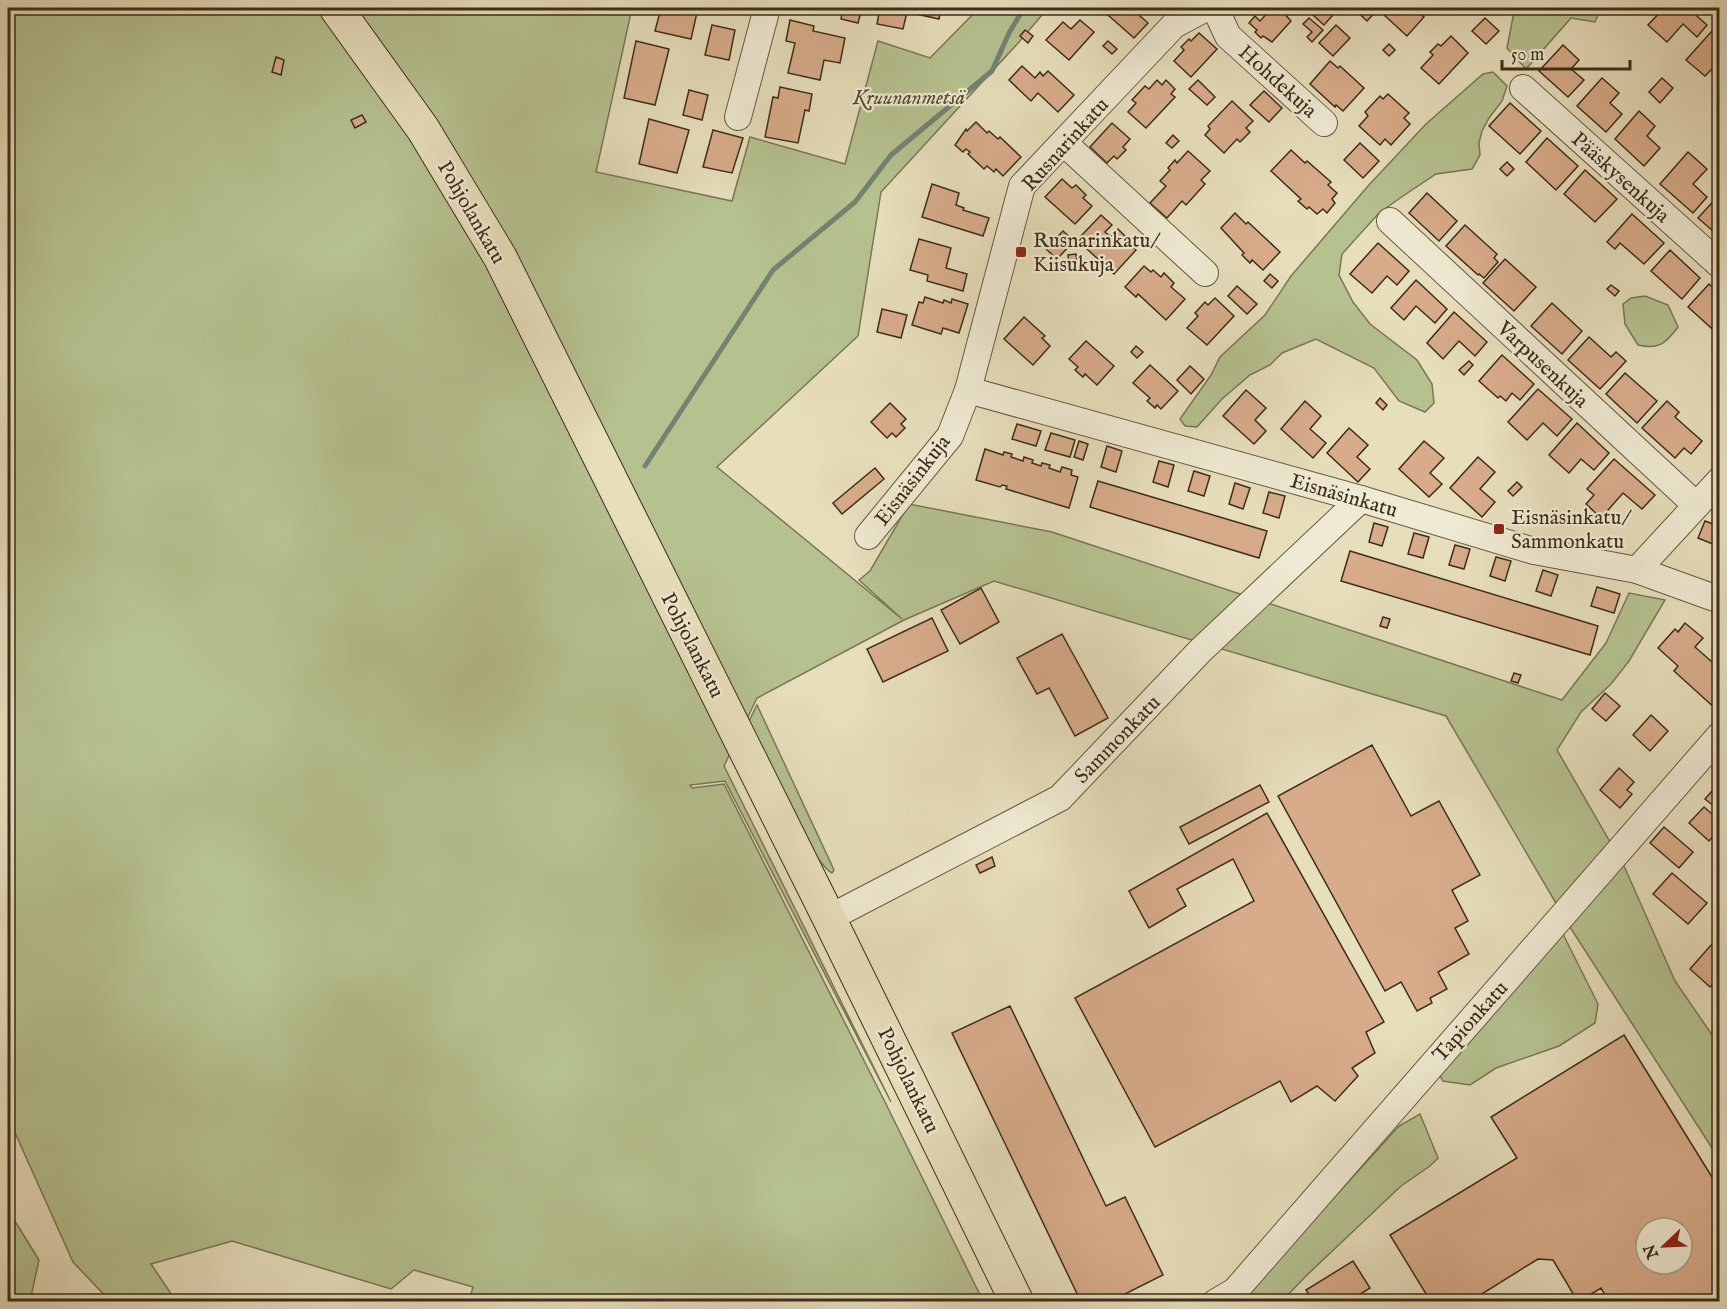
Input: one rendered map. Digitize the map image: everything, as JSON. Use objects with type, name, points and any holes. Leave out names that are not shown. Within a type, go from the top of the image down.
[{"type":"main road","name":"Pohjolankatu","points":[[336,8],[423,129],[500,257],[1017,1302]]},
{"type":"street","points":[[738,117],[767,8]]},
{"type":"street","name":"Rusnarinkatu","points":[[968,390],[1022,186],[1174,26],[1206,8]]},
{"type":"street","name":"Hohdekuja","points":[[1215,8],[1228,36],[1324,123]]},
{"type":"street","name":"Pääskysenkuja","points":[[1523,88],[1719,265]]},
{"type":"street","points":[[1064,143],[1205,273]]},
{"type":"street","name":"Varpusenkuja","points":[[1390,221],[1696,505]]},
{"type":"street","name":"Eisnäsinkatu","points":[[968,390],[1361,499],[1534,551],[1637,570],[1719,600]]},
{"type":"street","name":"Eisnäsinkuja","points":[[868,536],[950,436],[968,390]]},
{"type":"street","points":[[1637,570],[1719,480]]},
{"type":"street","name":"Sammonkatu","points":[[829,918],[1060,798],[1200,651],[1361,499]]},
{"type":"street","name":"Tapionkatu","points":[[1216,1302],[1235,1291],[1719,735]]},
{"type":"green space","name":"Kruunanmetsä","points":[[8,8],[632,8],[596,172],[732,201],[750,137],[845,164],[878,41],[930,58],[979,8],[1048,8],[881,192],[858,336],[717,467],[902,619],[859,580],[870,571],[909,504],[1052,532],[1562,700],[1606,643],[1629,593],[1665,600],[1629,661],[1611,684],[1581,712],[1557,750],[1624,866],[1675,981],[1719,1045],[1719,1159],[1570,927],[1446,716],[994,581],[904,620],[757,698],[724,766],[891,1102],[725,781],[690,785],[692,788],[724,784],[983,1301],[469,1301],[473,1287],[414,1270],[391,1289],[232,1241],[151,1264],[176,1301],[110,1301],[73,1262],[8,1117],[8,957],[11,956],[8,951]]},
{"type":"green space","points":[[1513,8],[1601,8],[1595,22],[1571,18],[1526,69],[1507,48]]},
{"type":"green space","points":[[1493,72],[1507,86],[1502,101],[1482,131],[1479,143],[1480,155],[1472,169],[1436,174],[1379,213],[1342,254],[1339,275],[1353,302],[1370,324],[1417,360],[1432,384],[1434,403],[1425,412],[1399,401],[1374,368],[1316,339],[1282,353],[1270,365],[1250,375],[1222,399],[1197,427],[1185,426],[1180,419],[1211,375],[1220,357],[1265,315],[1291,276],[1368,186],[1426,124],[1483,74]]},
{"type":"green space","points":[[1645,296],[1668,305],[1678,327],[1666,341],[1657,346],[1638,345],[1625,324],[1623,304],[1631,298]]},
{"type":"green space","points":[[757,705],[834,870],[832,873],[812,850],[745,729]]},
{"type":"green space","points":[[1559,926],[1598,1004],[1595,1023],[1559,1046],[1496,1068],[1470,1085],[1443,1081],[1435,1067]]},
{"type":"green space","points":[[1420,1114],[1438,1158],[1401,1186],[1282,1301],[1239,1302],[1399,1126]]},
{"type":"green space","points":[[8,1210],[39,1260],[30,1301],[8,1301]]},
{"type":"building","points":[[661,8],[698,8],[691,39],[655,31]]},
{"type":"building","points":[[843,8],[862,8],[858,23],[841,19]]},
{"type":"building","points":[[880,8],[941,8],[939,19],[907,12],[903,29],[877,24]]},
{"type":"building","points":[[1100,8],[1131,8],[1148,23],[1134,38]]},
{"type":"building","points":[[1272,8],[1279,8],[1291,21],[1272,42],[1263,36],[1261,38],[1255,32],[1257,30],[1249,23],[1255,16],[1260,21]]},
{"type":"building","points":[[1305,8],[1323,8],[1332,16],[1324,25]]},
{"type":"building","points":[[1353,8],[1379,8],[1367,21]]},
{"type":"building","points":[[1389,8],[1428,8],[1421,15],[1424,17],[1407,36],[1383,14]]},
{"type":"building","points":[[1664,8],[1688,8],[1707,25],[1697,37],[1683,24],[1667,42],[1648,25]]},
{"type":"building","points":[[1309,18],[1323,30],[1312,42],[1307,37],[1312,32],[1303,24]]},
{"type":"building","points":[[1485,18],[1499,31],[1486,44],[1472,31]]},
{"type":"building","points":[[790,20],[814,26],[813,31],[845,38],[840,63],[824,60],[820,80],[788,73],[795,43],[786,41]]},
{"type":"building","points":[[1080,20],[1094,32],[1069,60],[1046,40],[1063,22],[1071,29]]},
{"type":"building","points":[[712,25],[735,30],[729,60],[705,55]]},
{"type":"building","points":[[1336,25],[1350,38],[1333,56],[1319,43]]},
{"type":"building","points":[[1025,30],[1033,36],[1028,43],[1020,36]]},
{"type":"building","points":[[1712,31],[1720,37],[1720,61],[1705,76],[1686,60]]},
{"type":"building","points":[[1199,33],[1217,49],[1191,77],[1174,61],[1184,50],[1181,47]]},
{"type":"building","points":[[1451,36],[1468,53],[1439,84],[1421,68],[1433,55],[1430,52],[1438,44],[1441,46]]},
{"type":"building","points":[[636,41],[669,49],[655,105],[624,98]]},
{"type":"building","points":[[1108,41],[1117,49],[1112,54],[1103,46]]},
{"type":"building","points":[[1389,44],[1395,50],[1389,56],[1383,50]]},
{"type":"building","points":[[1563,45],[1579,60],[1571,69],[1584,80],[1568,97],[1539,71]]},
{"type":"building","points":[[276,57],[284,60],[281,75],[272,72]]},
{"type":"building","points":[[1330,61],[1338,68],[1340,66],[1364,88],[1343,111],[1336,105],[1335,107],[1310,84]]},
{"type":"building","points":[[1022,66],[1035,78],[1040,72],[1043,76],[1048,71],[1074,95],[1058,112],[1038,93],[1031,101],[1009,80]]},
{"type":"building","points":[[1602,78],[1619,93],[1610,103],[1622,114],[1606,132],[1577,106]]},
{"type":"building","points":[[1662,78],[1673,88],[1660,103],[1649,92]]},
{"type":"building","points":[[1157,80],[1162,85],[1166,80],[1175,89],[1171,94],[1175,97],[1146,128],[1128,112],[1136,103],[1132,100],[1145,86],[1149,89]]},
{"type":"building","points":[[1198,80],[1215,97],[1207,105],[1189,89]]},
{"type":"building","points":[[780,87],[812,94],[809,111],[805,110],[798,143],[765,137],[773,97],[778,98]]},
{"type":"building","points":[[689,90],[708,95],[702,120],[683,115]]},
{"type":"building","points":[[1264,91],[1282,108],[1269,122],[1250,105]]},
{"type":"building","points":[[1388,94],[1409,113],[1404,118],[1410,124],[1391,145],[1385,139],[1380,145],[1359,126],[1368,116],[1365,112],[1380,96],[1383,99]]},
{"type":"building","points":[[1232,101],[1253,121],[1246,128],[1250,132],[1240,142],[1237,139],[1224,153],[1205,135],[1210,129],[1208,126]]},
{"type":"building","points":[[1510,103],[1541,131],[1520,154],[1489,126]]},
{"type":"building","points":[[1639,111],[1655,126],[1647,136],[1660,148],[1644,166],[1615,139]]},
{"type":"building","points":[[362,115],[366,122],[355,128],[351,120]]},
{"type":"building","points":[[649,119],[689,130],[677,173],[639,164]]},
{"type":"building","points":[[976,122],[987,133],[989,131],[998,139],[1000,137],[1021,157],[1003,176],[996,169],[994,172],[987,166],[984,169],[968,154],[970,152],[966,149],[963,152],[955,145],[966,129],[967,131]]},
{"type":"building","points":[[1112,123],[1130,139],[1123,147],[1126,150],[1117,159],[1114,156],[1107,163],[1090,147]]},
{"type":"building","points":[[713,130],[743,138],[732,173],[703,167]]},
{"type":"building","points":[[1173,135],[1179,141],[1172,148],[1166,143]]},
{"type":"building","points":[[1547,138],[1578,166],[1556,190],[1526,162]]},
{"type":"building","points":[[1360,143],[1379,161],[1363,178],[1344,160]]},
{"type":"building","points":[[1291,150],[1331,182],[1328,185],[1337,193],[1332,199],[1335,203],[1327,213],[1323,209],[1317,214],[1309,207],[1307,209],[1298,201],[1301,199],[1271,171]]},
{"type":"building","points":[[1188,151],[1210,171],[1201,180],[1205,184],[1186,205],[1182,201],[1167,218],[1150,203],[1166,186],[1160,181],[1170,170],[1168,168],[1175,160],[1177,163]]},
{"type":"building","points":[[1688,152],[1707,169],[1693,184],[1707,197],[1693,213],[1660,184]]},
{"type":"building","points":[[1507,162],[1514,169],[1507,176],[1500,169]]},
{"type":"building","points":[[1585,170],[1617,199],[1595,222],[1564,194]]},
{"type":"building","points":[[1062,179],[1072,188],[1076,185],[1086,195],[1083,198],[1092,206],[1075,224],[1045,197]]},
{"type":"building","points":[[932,184],[959,193],[956,205],[964,208],[963,210],[989,218],[983,236],[922,217]]},
{"type":"building","points":[[1427,193],[1457,221],[1439,241],[1409,213]]},
{"type":"building","points":[[1720,194],[1720,237],[1698,218]]},
{"type":"building","points":[[1235,213],[1280,252],[1263,270],[1252,260],[1250,263],[1242,255],[1244,253],[1221,228]]},
{"type":"building","points":[[1632,214],[1664,243],[1644,264],[1620,243],[1615,249],[1607,242]]},
{"type":"building","points":[[1101,215],[1112,225],[1105,232],[1111,237],[1118,229],[1125,236],[1123,238],[1136,250],[1114,274],[1086,248],[1090,244],[1081,236]]},
{"type":"building","points":[[1465,225],[1497,254],[1494,258],[1498,262],[1484,278],[1446,246]]},
{"type":"building","points":[[1063,231],[1074,241],[1057,259],[1046,249]]},
{"type":"building","points":[[919,239],[951,248],[946,268],[967,274],[963,291],[927,281],[928,275],[910,270]]},
{"type":"building","points":[[1378,243],[1409,271],[1397,285],[1387,276],[1372,293],[1350,274]]},
{"type":"building","points":[[1670,250],[1700,278],[1682,299],[1651,271]]},
{"type":"building","points":[[1076,254],[1077,262],[1069,263],[1068,255]]},
{"type":"building","points":[[1505,259],[1536,287],[1514,311],[1483,283]]},
{"type":"building","points":[[1144,266],[1161,277],[1164,273],[1174,283],[1171,287],[1185,299],[1166,320],[1138,294],[1136,297],[1125,287]]},
{"type":"building","points":[[1270,274],[1278,281],[1272,288],[1264,281]]},
{"type":"building","points":[[1416,280],[1447,309],[1435,323],[1416,306],[1404,320],[1391,308]]},
{"type":"building","points":[[1709,284],[1720,294],[1719,335],[1688,307]]},
{"type":"building","points":[[1611,285],[1619,291],[1615,296],[1607,289]]},
{"type":"building","points":[[1237,286],[1257,304],[1247,314],[1228,296]]},
{"type":"building","points":[[925,297],[943,303],[944,300],[951,303],[952,299],[968,304],[959,333],[943,328],[941,334],[912,325],[919,302],[923,303]]},
{"type":"building","points":[[1215,298],[1234,316],[1207,345],[1187,328],[1198,316],[1195,313],[1205,302],[1208,305]]},
{"type":"building","points":[[1552,303],[1582,331],[1562,354],[1531,326]]},
{"type":"building","points":[[882,309],[907,315],[901,338],[877,332]]},
{"type":"building","points":[[1454,312],[1487,342],[1475,356],[1459,341],[1443,359],[1427,343]]},
{"type":"building","points":[[1024,317],[1045,336],[1042,338],[1050,346],[1033,365],[1004,339]]},
{"type":"building","points":[[1589,337],[1611,357],[1616,352],[1626,361],[1600,389],[1568,360]]},
{"type":"building","points":[[1086,341],[1114,366],[1097,385],[1085,374],[1083,377],[1075,370],[1078,367],[1069,359]]},
{"type":"building","points":[[1136,346],[1143,352],[1137,358],[1131,352]]},
{"type":"building","points":[[1502,355],[1534,384],[1520,400],[1512,393],[1506,401],[1500,396],[1498,398],[1479,381]]},
{"type":"building","points":[[1469,361],[1473,365],[1464,375],[1459,370]]},
{"type":"building","points":[[1150,365],[1178,391],[1161,409],[1157,405],[1155,408],[1147,401],[1150,398],[1133,383]]},
{"type":"building","points":[[1190,366],[1204,379],[1191,394],[1177,380]]},
{"type":"building","points":[[1625,373],[1657,401],[1637,423],[1606,394]]},
{"type":"building","points":[[1538,389],[1572,419],[1557,436],[1543,423],[1527,440],[1508,422]]},
{"type":"building","points":[[1246,390],[1266,408],[1255,420],[1266,431],[1254,444],[1223,416]]},
{"type":"building","points":[[1380,398],[1387,405],[1383,410],[1376,403]]},
{"type":"building","points":[[1305,401],[1321,416],[1310,429],[1326,443],[1313,458],[1281,429]]},
{"type":"building","points":[[1667,401],[1679,412],[1675,417],[1702,441],[1691,454],[1684,448],[1675,458],[1642,428]]},
{"type":"building","points":[[890,403],[906,419],[901,424],[905,428],[896,437],[892,433],[887,438],[871,422]]},
{"type":"building","points":[[1577,423],[1609,453],[1594,470],[1581,459],[1569,473],[1549,455]]},
{"type":"building","points":[[1017,424],[1041,431],[1036,446],[1012,439]]},
{"type":"building","points":[[1349,428],[1368,445],[1357,457],[1370,469],[1358,482],[1327,453]]},
{"type":"building","points":[[1051,433],[1075,440],[1070,457],[1045,450]]},
{"type":"building","points":[[1079,441],[1088,444],[1083,460],[1074,457]]},
{"type":"building","points":[[1424,441],[1444,458],[1430,473],[1442,484],[1429,497],[1399,469]]},
{"type":"building","points":[[1107,446],[1122,451],[1116,472],[1101,467]]},
{"type":"building","points":[[985,449],[1003,455],[1004,452],[1012,454],[1011,457],[1023,461],[1024,457],[1041,466],[1042,463],[1050,465],[1049,468],[1060,472],[1062,467],[1072,470],[1071,475],[1078,477],[1069,508],[1006,489],[1007,486],[1000,487],[976,480]]},
{"type":"building","points":[[1478,457],[1495,472],[1480,489],[1495,502],[1482,517],[1450,488]]},
{"type":"building","points":[[1614,459],[1655,495],[1642,509],[1623,493],[1601,518],[1586,504],[1594,495],[1587,489]]},
{"type":"building","points":[[1159,461],[1174,465],[1168,487],[1153,482]]},
{"type":"building","points":[[875,468],[884,479],[842,514],[833,503]]},
{"type":"building","points":[[1194,471],[1210,476],[1204,496],[1188,491]]},
{"type":"building","points":[[1098,481],[1267,531],[1259,558],[1090,507]]},
{"type":"building","points":[[1517,482],[1522,487],[1513,496],[1508,491]]},
{"type":"building","points":[[1235,483],[1250,488],[1243,509],[1229,504]]},
{"type":"building","points":[[1269,492],[1285,496],[1279,518],[1263,513]]},
{"type":"building","points":[[1720,508],[1720,547],[1698,538],[1705,521],[1713,524]]},
{"type":"building","points":[[1374,523],[1388,527],[1382,546],[1369,542]]},
{"type":"building","points":[[1414,533],[1429,537],[1423,558],[1408,554]]},
{"type":"building","points":[[1455,545],[1470,549],[1464,569],[1449,565]]},
{"type":"building","points":[[1350,551],[1598,626],[1590,655],[1341,581]]},
{"type":"building","points":[[1496,557],[1511,561],[1505,581],[1490,576]]},
{"type":"building","points":[[1543,570],[1558,575],[1551,596],[1536,591]]},
{"type":"building","points":[[1597,587],[1620,594],[1614,613],[1591,606]]},
{"type":"building","points":[[981,588],[999,622],[960,644],[941,610]]},
{"type":"building","points":[[1383,617],[1390,619],[1387,628],[1380,626]]},
{"type":"building","points":[[932,618],[948,651],[883,682],[867,649]]},
{"type":"building","points":[[1685,623],[1703,638],[1695,647],[1720,669],[1720,674],[1713,681],[1720,687],[1720,707],[1717,710],[1674,671],[1678,666],[1658,648],[1675,629],[1678,632]]},
{"type":"building","points":[[1062,634],[1108,718],[1075,736],[1049,688],[1037,694],[1017,658]]},
{"type":"building","points":[[1514,673],[1521,675],[1518,683],[1511,681]]},
{"type":"building","points":[[1605,693],[1620,706],[1606,721],[1592,709]]},
{"type":"building","points":[[1651,715],[1668,731],[1650,751],[1633,735]]},
{"type":"building","points":[[1372,745],[1411,816],[1439,801],[1480,875],[1452,890],[1468,921],[1455,928],[1469,954],[1438,972],[1447,989],[1430,998],[1432,1003],[1417,1011],[1401,982],[1385,991],[1278,796]]},
{"type":"building","points":[[1619,768],[1634,782],[1627,790],[1632,794],[1620,808],[1600,790]]},
{"type":"building","points":[[1720,782],[1720,811],[1705,799]]},
{"type":"building","points":[[1260,785],[1269,802],[1189,844],[1180,827]]},
{"type":"building","points":[[1704,807],[1720,821],[1720,829],[1709,841],[1689,823]]},
{"type":"building","points":[[1267,813],[1384,1022],[1366,1032],[1375,1053],[1352,1068],[1358,1076],[1335,1101],[1317,1086],[1291,1102],[1280,1081],[1155,1147],[1075,998],[1254,901],[1233,859],[1177,889],[1186,906],[1149,928],[1129,891]]},
{"type":"building","points":[[1664,827],[1693,852],[1679,868],[1650,843]]},
{"type":"building","points":[[992,857],[995,866],[980,873],[976,865]]},
{"type":"building","points":[[1672,873],[1707,903],[1688,924],[1653,894]]},
{"type":"building","points":[[1720,935],[1720,976],[1710,987],[1690,969]]},
{"type":"building","points":[[1010,1006],[1106,1206],[1125,1197],[1163,1275],[1109,1302],[1081,1302],[952,1033]]},
{"type":"building","points":[[1624,1035],[1720,1190],[1720,1302],[1609,1302],[1601,1288],[1578,1302],[1553,1260],[1538,1259],[1469,1302],[1431,1302],[1390,1235],[1517,1158],[1491,1117]]},
{"type":"building","points":[[1353,1261],[1370,1288],[1348,1302],[1314,1302],[1306,1290]]},
{"type":"waterway","points":[[645,466],[773,270],[855,202],[891,155],[992,71],[1009,33],[1024,8]]},
{"type":"place","name":"Rusnarinkatu/ Kiisukuja","points":[[1021,252]]},
{"type":"place","name":"Eisnäsinkatu/ Sammonkatu","points":[[1499,529]]}]
